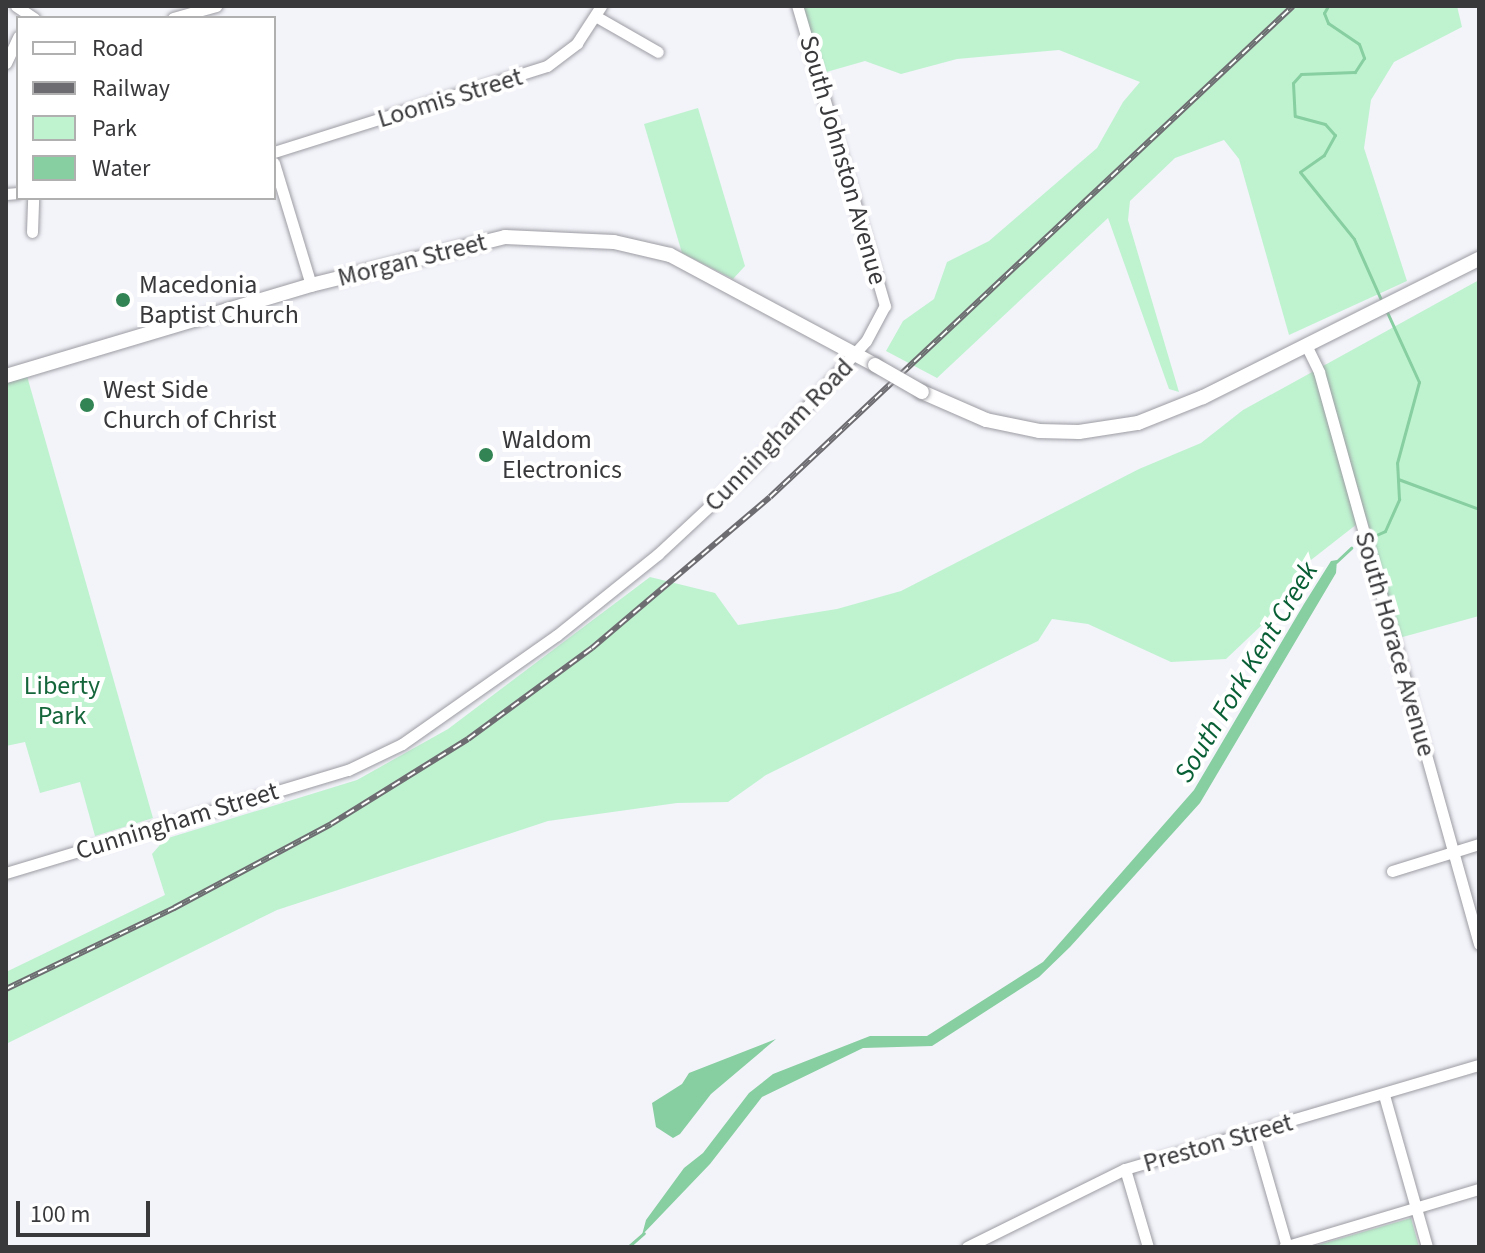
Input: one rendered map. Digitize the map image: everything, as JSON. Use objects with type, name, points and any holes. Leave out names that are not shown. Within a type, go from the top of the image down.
[{"type":"main road","name":"Morgan Street","points":[[6,376],[311,285],[474,241],[505,237],[614,242],[681,260],[853,352]]},
{"type":"main road","name":"Cunningham Road","points":[[853,352],[922,392],[1002,425],[1059,432],[1099,430],[1172,411],[1479,259]]},
{"type":"street","points":[[180,16],[216,6]]},
{"type":"street","name":"South Johnston Avenue","points":[[797,6],[885,306],[876,328],[853,352]]},
{"type":"street","points":[[599,12],[658,52]]},
{"type":"street","name":"Loomis Street","points":[[276,151],[547,66],[577,43],[599,12]]},
{"type":"street","points":[[6,63],[16,41]]},
{"type":"street","points":[[276,170],[311,285]]},
{"type":"street","points":[[32,232],[33,200]]},
{"type":"street","name":"South Horace Avenue","points":[[1306,345],[1319,372],[1479,944]]},
{"type":"street","name":"Cunningham Road","points":[[348,770],[402,744],[481,691],[658,554],[756,463],[853,352]]},
{"type":"street","name":"Cunningham Street","points":[[6,873],[348,770]]},
{"type":"street","points":[[1392,871],[1479,844]]},
{"type":"street","name":"Preston Street","points":[[967,1247],[982,1244],[1125,1169],[1479,1065]]},
{"type":"street","points":[[1384,1095],[1427,1247]]},
{"type":"street","points":[[1254,1133],[1286,1247],[1479,1189]]},
{"type":"street","points":[[1125,1169],[1148,1247]]},
{"type":"green space","points":[[803,6],[1457,6],[1462,27],[1394,62],[1371,100],[1364,148],[1407,281],[1289,335],[1239,159],[1224,140],[1175,158],[1130,201],[1128,220],[1179,392],[1169,389],[1108,218],[937,378],[886,351],[903,321],[934,299],[947,262],[989,241],[1097,148],[1123,102],[1140,82],[1059,50],[957,59],[901,74],[865,61],[823,73]]},
{"type":"green space","points":[[698,108],[745,266],[733,279],[682,253],[644,124]]},
{"type":"green space","points":[[1479,280],[1479,616],[1399,638],[1366,517],[1302,567],[1264,623],[1226,659],[1171,662],[1088,624],[1052,619],[1038,641],[766,775],[728,802],[677,803],[548,821],[277,910],[6,1044],[6,972],[165,895],[152,854],[165,839],[357,780],[448,729],[650,577],[715,593],[738,625],[837,609],[901,591],[1139,469],[1201,443],[1243,410]]},
{"type":"green space","name":"Liberty Park","points":[[27,376],[153,818],[95,836],[80,782],[40,793],[25,742],[6,746],[6,382]]},
{"type":"green space","points":[[1411,1218],[1419,1247],[1311,1247]]},
{"type":"water","points":[[1337,560],[1336,573],[1200,803],[1070,947],[1039,977],[932,1046],[863,1048],[762,1097],[710,1164],[642,1235],[646,1220],[684,1168],[703,1153],[749,1093],[773,1074],[870,1036],[927,1036],[1043,962],[1194,790],[1304,604],[1331,561]]},
{"type":"water","points":[[776,1039],[711,1094],[680,1134],[673,1138],[656,1127],[652,1103],[682,1084],[689,1073]]},
{"type":"waterway","name":"South Fork Kent Creek","points":[[1328,6],[1324,13],[1328,23],[1359,44],[1364,58],[1355,72],[1301,74],[1293,83],[1295,116],[1325,124],[1335,135],[1324,155],[1300,172],[1354,239],[1383,304]]},
{"type":"waterway","name":"South Fork Kent Creek","points":[[1374,536],[1385,531],[1399,499],[1397,463],[1419,382],[1386,310]]},
{"type":"waterway","points":[[1398,479],[1479,509]]},
{"type":"waterway","name":"South Fork Kent Creek","points":[[1336,562],[1351,548]]},
{"type":"waterway","name":"South Fork Kent Creek","points":[[628,1247],[644,1233]]},
{"type":"railway","points":[[6,989],[174,908],[331,824],[468,739],[592,648],[770,497],[1293,6]]},
{"type":"place","name":"Macedonia Baptist Church","points":[[123,300]]},
{"type":"place","name":"West Side Church of Christ","points":[[87,405]]},
{"type":"place","name":"Waldom Electronics","points":[[486,455]]}]
